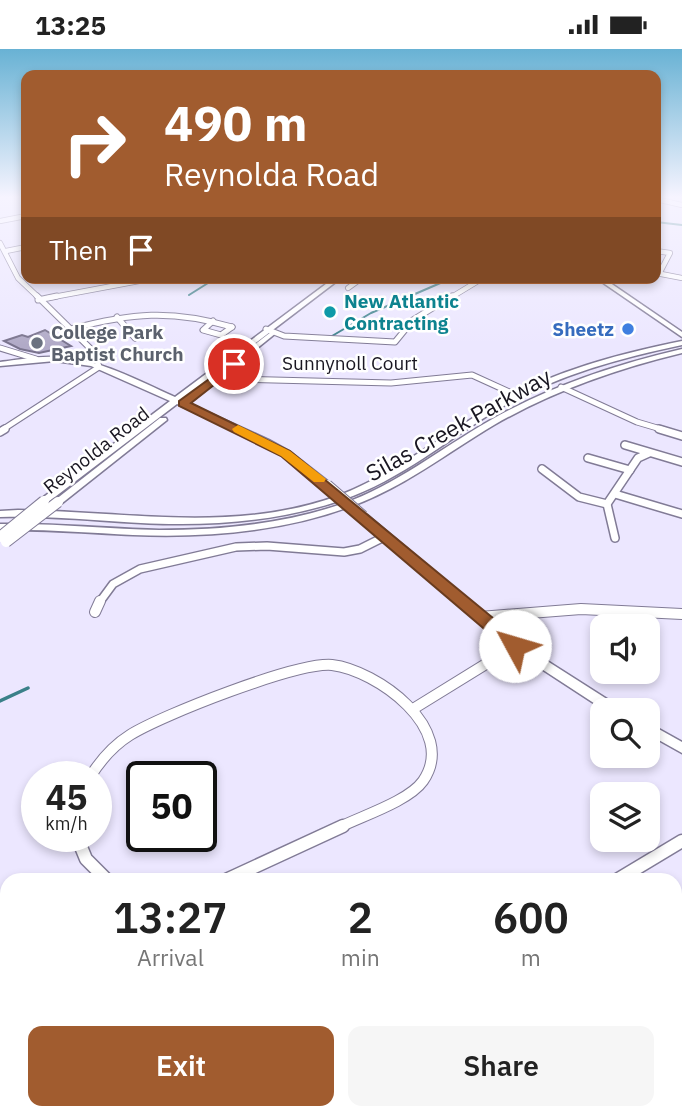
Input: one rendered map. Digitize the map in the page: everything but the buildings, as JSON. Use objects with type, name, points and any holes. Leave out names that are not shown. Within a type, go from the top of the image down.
[{"type":"main road","name":"Reynolda Road","points":[[2,542],[58,502],[330,284]]},
{"type":"main road","name":"Reynolda Road","points":[[2,542],[44,501],[220,376],[269,331],[338,284]]},
{"type":"main road","points":[[608,284],[682,335]]},
{"type":"main road","points":[[616,284],[682,327]]},
{"type":"main road","name":"Silas Creek Parkway","points":[[0,514],[197,521],[248,517],[295,509],[340,497],[376,481],[518,396],[601,363],[682,343]]},
{"type":"main road","name":"Silas Creek Parkway","points":[[0,527],[189,533],[245,529],[301,519],[348,505],[396,485],[488,425],[561,387],[619,366],[682,351]]},
{"type":"main road","points":[[0,364],[36,359],[69,360],[99,367],[286,453],[515,646],[597,698]]},
{"type":"main road","points":[[466,440],[480,426],[520,400],[518,396]]},
{"type":"main road","points":[[660,735],[682,748]]},
{"type":"street","points":[[2,246],[21,281]]},
{"type":"street","points":[[6,251],[21,248]]},
{"type":"street","points":[[661,252],[670,253],[661,268]]},
{"type":"street","points":[[661,274],[682,278]]},
{"type":"street","points":[[0,432],[99,367],[95,353],[23,284]]},
{"type":"street","points":[[38,300],[123,284]]},
{"type":"street","points":[[348,288],[354,284]]},
{"type":"street","points":[[269,331],[284,336],[395,342],[413,320],[473,284]]},
{"type":"street","points":[[71,329],[117,317],[156,311],[187,315],[213,321],[232,327],[221,335],[203,330],[213,321]]},
{"type":"street","points":[[117,317],[135,338]]},
{"type":"street","points":[[0,348],[36,359]]},
{"type":"street","name":"Sunnynoll Court","points":[[220,376],[237,379],[391,383],[472,375],[518,396]]},
{"type":"street","points":[[561,387],[637,422],[682,436]]},
{"type":"street","points":[[0,420],[12,424]]},
{"type":"street","points":[[625,445],[682,462]]},
{"type":"street","points":[[607,504],[638,458],[649,453]]},
{"type":"street","points":[[588,458],[630,470]]},
{"type":"street","points":[[542,469],[579,497],[607,504]]},
{"type":"street","points":[[615,494],[682,514]]},
{"type":"street","points":[[607,504],[615,538]]},
{"type":"street","points":[[95,612],[104,593],[117,582],[135,571],[164,562],[201,557],[243,546],[344,552],[360,549],[386,536]]},
{"type":"street","points":[[480,617],[561,609],[634,609],[682,614]]},
{"type":"street","points":[[413,709],[515,646]]},
{"type":"street","points":[[102,761],[139,730],[313,665],[352,670],[413,709],[426,734],[430,755],[427,774],[418,787],[347,824],[241,873]]},
{"type":"street","points":[[629,873],[682,841]]},
{"type":"street","points":[[83,852],[86,859],[100,873]]},
{"type":"waterway","points":[[189,295],[206,284]]},
{"type":"waterway","points":[[332,336],[371,313],[438,284]]},
{"type":"waterway","points":[[0,701],[28,688]]},
{"type":"slow traffic","points":[[238,429],[286,453],[319,479]]},
{"type":"place","name":"New Atlantic Contracting","points":[[330,312]]},
{"type":"place","name":"Sheetz","points":[[628,329]]},
{"type":"place","name":"College Park Baptist Church","points":[[37,343]]},
{"type":"route","points":[[234,364],[183,404],[286,453],[515,646]]}]
